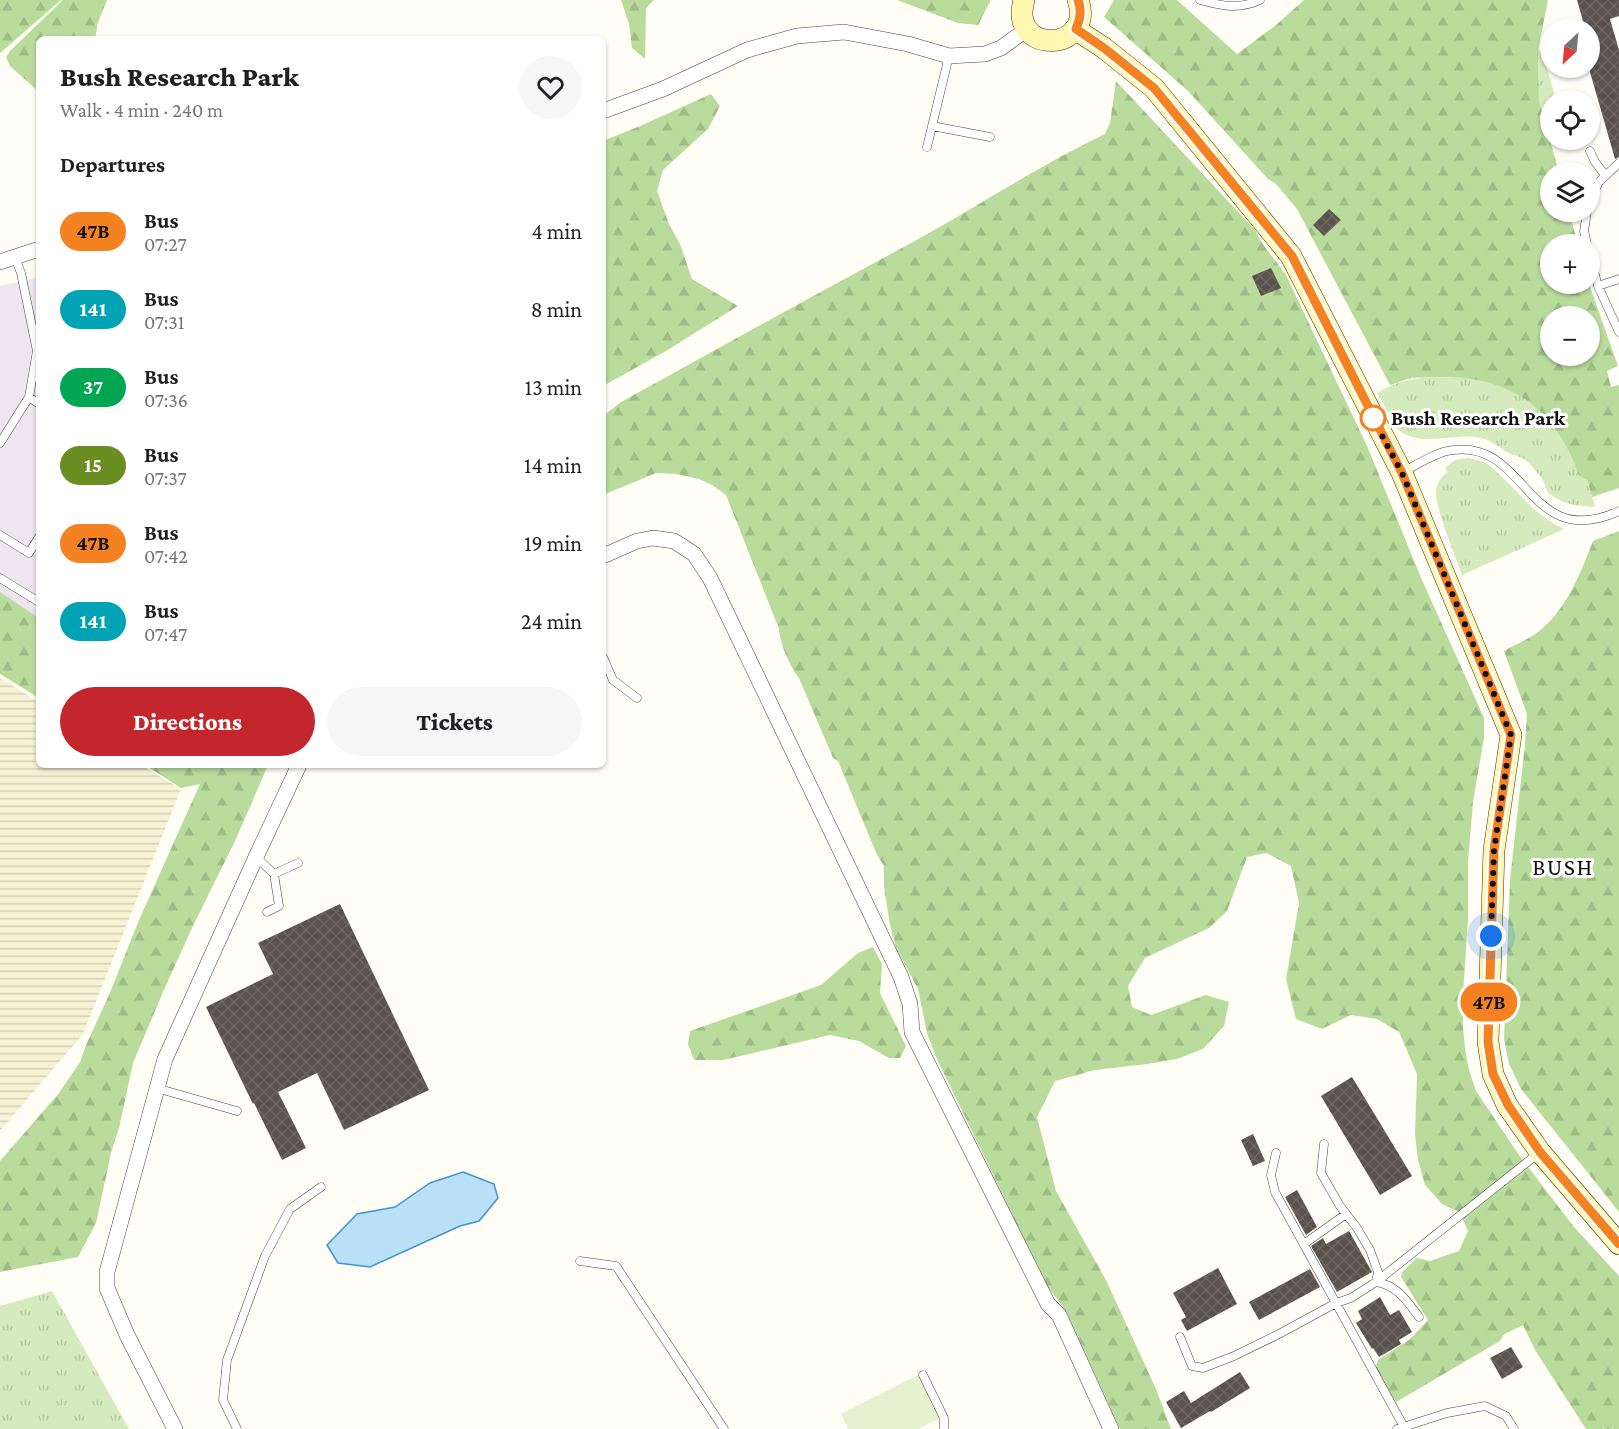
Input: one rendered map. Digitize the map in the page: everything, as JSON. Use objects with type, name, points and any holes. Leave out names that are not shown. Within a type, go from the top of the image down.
[{"type":"street","points":[[1024,0],[1022,19],[1027,29],[1035,37],[1045,41],[1057,41],[1067,37],[1076,29],[1080,21],[1079,1]]},
{"type":"street","points":[[606,110],[663,88],[747,50],[797,36],[844,32],[908,44],[949,56],[986,54],[1001,48],[1027,29]]},
{"type":"street","points":[[1076,29],[1154,88],[1292,256],[1402,473],[1511,735],[1494,850],[1488,1042],[1493,1074],[1508,1105],[1540,1152],[1619,1244]]},
{"type":"street","points":[[7,260],[36,250]]},
{"type":"street","points":[[606,555],[637,541],[653,538],[674,542],[694,554],[710,578],[901,977],[910,1004],[912,1032],[1047,1304],[1059,1315],[1106,1427]]},
{"type":"street","points":[[175,1429],[127,1335],[107,1288],[107,1272],[165,1059],[299,768]]},
{"type":"lane","points":[[1200,0],[1223,7],[1250,5],[1260,0]]},
{"type":"lane","points":[[927,147],[949,56]]},
{"type":"lane","points":[[932,126],[990,136]]},
{"type":"lane","points":[[1590,151],[1605,176]]},
{"type":"lane","points":[[1600,181],[1619,163]]},
{"type":"lane","points":[[7,260],[21,273],[36,346]]},
{"type":"lane","points":[[1600,285],[1619,279]]},
{"type":"lane","points":[[1600,290],[1619,332]]},
{"type":"lane","points":[[0,443],[29,397],[36,357]]},
{"type":"lane","points":[[29,397],[36,402]]},
{"type":"lane","points":[[1402,473],[1450,450],[1477,451],[1492,457],[1507,468],[1547,510],[1563,517],[1579,521],[1593,521],[1619,511]]},
{"type":"lane","points":[[0,535],[29,553],[36,542]]},
{"type":"lane","points":[[0,578],[36,600]]},
{"type":"lane","points":[[606,664],[613,680],[637,698]]},
{"type":"lane","points":[[256,857],[274,874],[279,906],[267,912]]},
{"type":"lane","points":[[274,874],[298,863]]},
{"type":"lane","points":[[156,1088],[237,1111]]},
{"type":"lane","points":[[1324,1144],[1321,1173],[1357,1228],[1376,1263],[1378,1272],[1376,1282]]},
{"type":"lane","points":[[1180,1337],[1192,1366],[1203,1368],[1234,1356],[1350,1298],[1376,1282],[1540,1152]]},
{"type":"lane","points":[[1276,1153],[1271,1175],[1275,1192],[1401,1428],[1447,1413],[1485,1406],[1506,1416],[1514,1429]]},
{"type":"lane","points":[[237,1429],[223,1400],[227,1360],[265,1256],[290,1209],[321,1187]]},
{"type":"lane","points":[[1304,1244],[1346,1214]]},
{"type":"lane","points":[[580,1261],[616,1266],[724,1429]]},
{"type":"lane","points":[[1376,1282],[1386,1283],[1397,1290],[1419,1317]]},
{"type":"lane","points":[[923,1375],[944,1418],[944,1429]]},
{"type":"shaded area","points":[[36,278],[36,616],[0,592],[0,286]]},
{"type":"shaded area","points":[[0,678],[36,700],[36,768],[146,768],[181,789],[83,1034],[0,1131]]},
{"type":"green space","points":[[0,0],[61,0],[0,53]]},
{"type":"green space","points":[[63,0],[107,0],[98,22],[96,36],[36,36],[36,89],[10,66],[6,57]]},
{"type":"green space","points":[[621,0],[654,0],[646,8],[645,59],[632,48],[629,24]]},
{"type":"green space","points":[[897,0],[990,0],[990,2],[978,25],[958,23]]},
{"type":"green space","points":[[1114,0],[1177,0],[1237,54],[1276,25],[1304,0],[1548,0],[1544,18],[1540,18],[1538,50],[1540,150],[1553,150],[1556,162],[1540,162],[1540,222],[1572,222],[1575,234],[1540,234],[1540,294],[1593,294],[1597,306],[1540,306],[1540,366],[1600,366],[1600,315],[1618,366],[1607,371],[1611,387],[1619,385],[1619,488],[1592,497],[1587,480],[1579,476],[1558,432],[1528,401],[1509,390],[1488,382],[1465,378],[1412,378],[1390,385],[1297,209],[1188,91],[1104,17]]},
{"type":"green space","points":[[1538,50],[1540,50],[1540,78],[1550,78],[1553,90],[1540,90],[1540,105]]},
{"type":"green space","points":[[1116,81],[1255,230],[1286,275],[1367,446],[1422,580],[1484,718],[1484,738],[1473,802],[1468,862],[1468,919],[1463,995],[1465,1049],[1476,1091],[1519,1155],[1574,1227],[1619,1276],[1619,1429],[1586,1429],[1535,1350],[1523,1325],[1503,1335],[1500,1341],[1396,1402],[1384,1385],[1375,1369],[1378,1360],[1409,1340],[1428,1320],[1401,1277],[1402,1272],[1417,1258],[1430,1261],[1459,1251],[1468,1231],[1459,1212],[1442,1204],[1425,1185],[1418,1160],[1415,1134],[1417,1074],[1399,1032],[1377,1019],[1351,1015],[1322,1029],[1296,1019],[1286,979],[1299,903],[1291,866],[1266,853],[1247,857],[1227,911],[1209,928],[1145,958],[1128,986],[1132,1007],[1151,1015],[1206,995],[1229,1002],[1224,1026],[1203,1049],[1177,1059],[1095,1070],[1055,1081],[1037,1117],[1056,1191],[1106,1280],[1156,1389],[1171,1429],[1120,1429],[1066,1311],[1046,1284],[936,1057],[927,1033],[918,989],[896,948],[884,887],[884,866],[877,855],[838,761],[833,758],[799,678],[786,655],[779,629],[726,495],[699,479],[656,473],[606,494],[606,414],[621,402],[1105,134],[1110,123]]},
{"type":"green space","points":[[711,94],[720,106],[708,129],[663,170],[657,191],[692,279],[738,306],[666,351],[606,384],[606,140]]},
{"type":"green space","points":[[1455,377],[1491,382],[1502,386],[1537,409],[1559,432],[1573,458],[1579,476],[1587,480],[1595,507],[1572,504],[1556,498],[1548,492],[1542,478],[1524,459],[1488,440],[1473,437],[1426,439],[1405,434],[1395,427],[1398,425],[1377,393],[1406,381]]},
{"type":"green space","points":[[1469,458],[1490,466],[1543,516],[1564,529],[1462,575],[1442,519],[1436,491],[1440,480],[1448,472],[1445,468],[1455,460]]},
{"type":"green space","points":[[1619,531],[1619,1212],[1521,1089],[1509,1064],[1504,1039],[1510,880],[1527,714],[1504,651],[1533,636],[1547,624],[1571,591],[1593,541]]},
{"type":"green space","points":[[0,592],[36,616],[36,696],[0,674]]},
{"type":"green space","points":[[150,768],[267,768],[236,839],[192,928],[133,1063],[96,1223],[78,1257],[0,1272],[0,1161],[59,1093],[80,1062],[139,920],[200,784],[181,788]]},
{"type":"green space","points":[[873,947],[882,964],[880,993],[906,1046],[900,1058],[889,1058],[859,1041],[830,1035],[723,1060],[694,1060],[688,1044],[690,1031],[821,985],[858,953]]},
{"type":"green space","points":[[52,1291],[129,1429],[0,1429],[0,1306]]},
{"type":"green space","points":[[918,1375],[940,1418],[918,1429],[848,1429],[841,1414]]},
{"type":"water","points":[[463,1172],[494,1184],[498,1198],[479,1221],[460,1226],[370,1267],[338,1263],[327,1245],[357,1214],[395,1207],[430,1183]]},
{"type":"building","points":[[1577,0],[1619,0],[1619,16],[1610,19],[1619,50],[1619,157],[1615,159],[1600,107],[1600,90],[1595,90],[1592,78],[1600,78],[1600,18],[1582,18]]},
{"type":"building","points":[[1329,209],[1341,220],[1324,236],[1313,225]]},
{"type":"building","points":[[1271,268],[1281,288],[1261,296],[1252,276]]},
{"type":"building","points":[[340,904],[429,1090],[344,1130],[317,1073],[278,1092],[306,1148],[282,1160],[206,1007],[273,974],[258,943]]},
{"type":"building","points":[[1352,1077],[1412,1176],[1380,1195],[1321,1096]]},
{"type":"building","points":[[1253,1134],[1265,1161],[1253,1166],[1241,1140]]},
{"type":"building","points":[[1297,1190],[1317,1227],[1306,1235],[1285,1197]]},
{"type":"building","points":[[1349,1231],[1372,1272],[1337,1292],[1311,1246],[1323,1238],[1326,1244]]},
{"type":"building","points":[[1218,1268],[1237,1304],[1187,1331],[1181,1320],[1186,1317],[1173,1293]]},
{"type":"building","points":[[1310,1269],[1320,1287],[1259,1320],[1249,1302]]},
{"type":"building","points":[[1380,1297],[1390,1315],[1399,1310],[1412,1332],[1399,1340],[1401,1344],[1379,1357],[1356,1323],[1362,1319],[1358,1311]]},
{"type":"building","points":[[1511,1347],[1523,1367],[1502,1379],[1490,1358]]},
{"type":"building","points":[[1240,1372],[1250,1388],[1181,1428],[1166,1402],[1184,1391],[1191,1403]]},
{"type":"bus line","name":"47B","points":[[1078,0],[1081,11],[1076,29],[1154,88],[1292,256],[1402,473],[1511,735],[1494,850],[1488,1042],[1493,1074],[1508,1105],[1540,1152],[1619,1244]]},
{"type":"place","name":"Bush Research Park","points":[[1373,418]]},
{"type":"district","name":"BUSH","points":[[1563,866]]},
{"type":"route","points":[[1373,418],[1370,413],[1402,473],[1511,735],[1494,850],[1491,936]]}]
